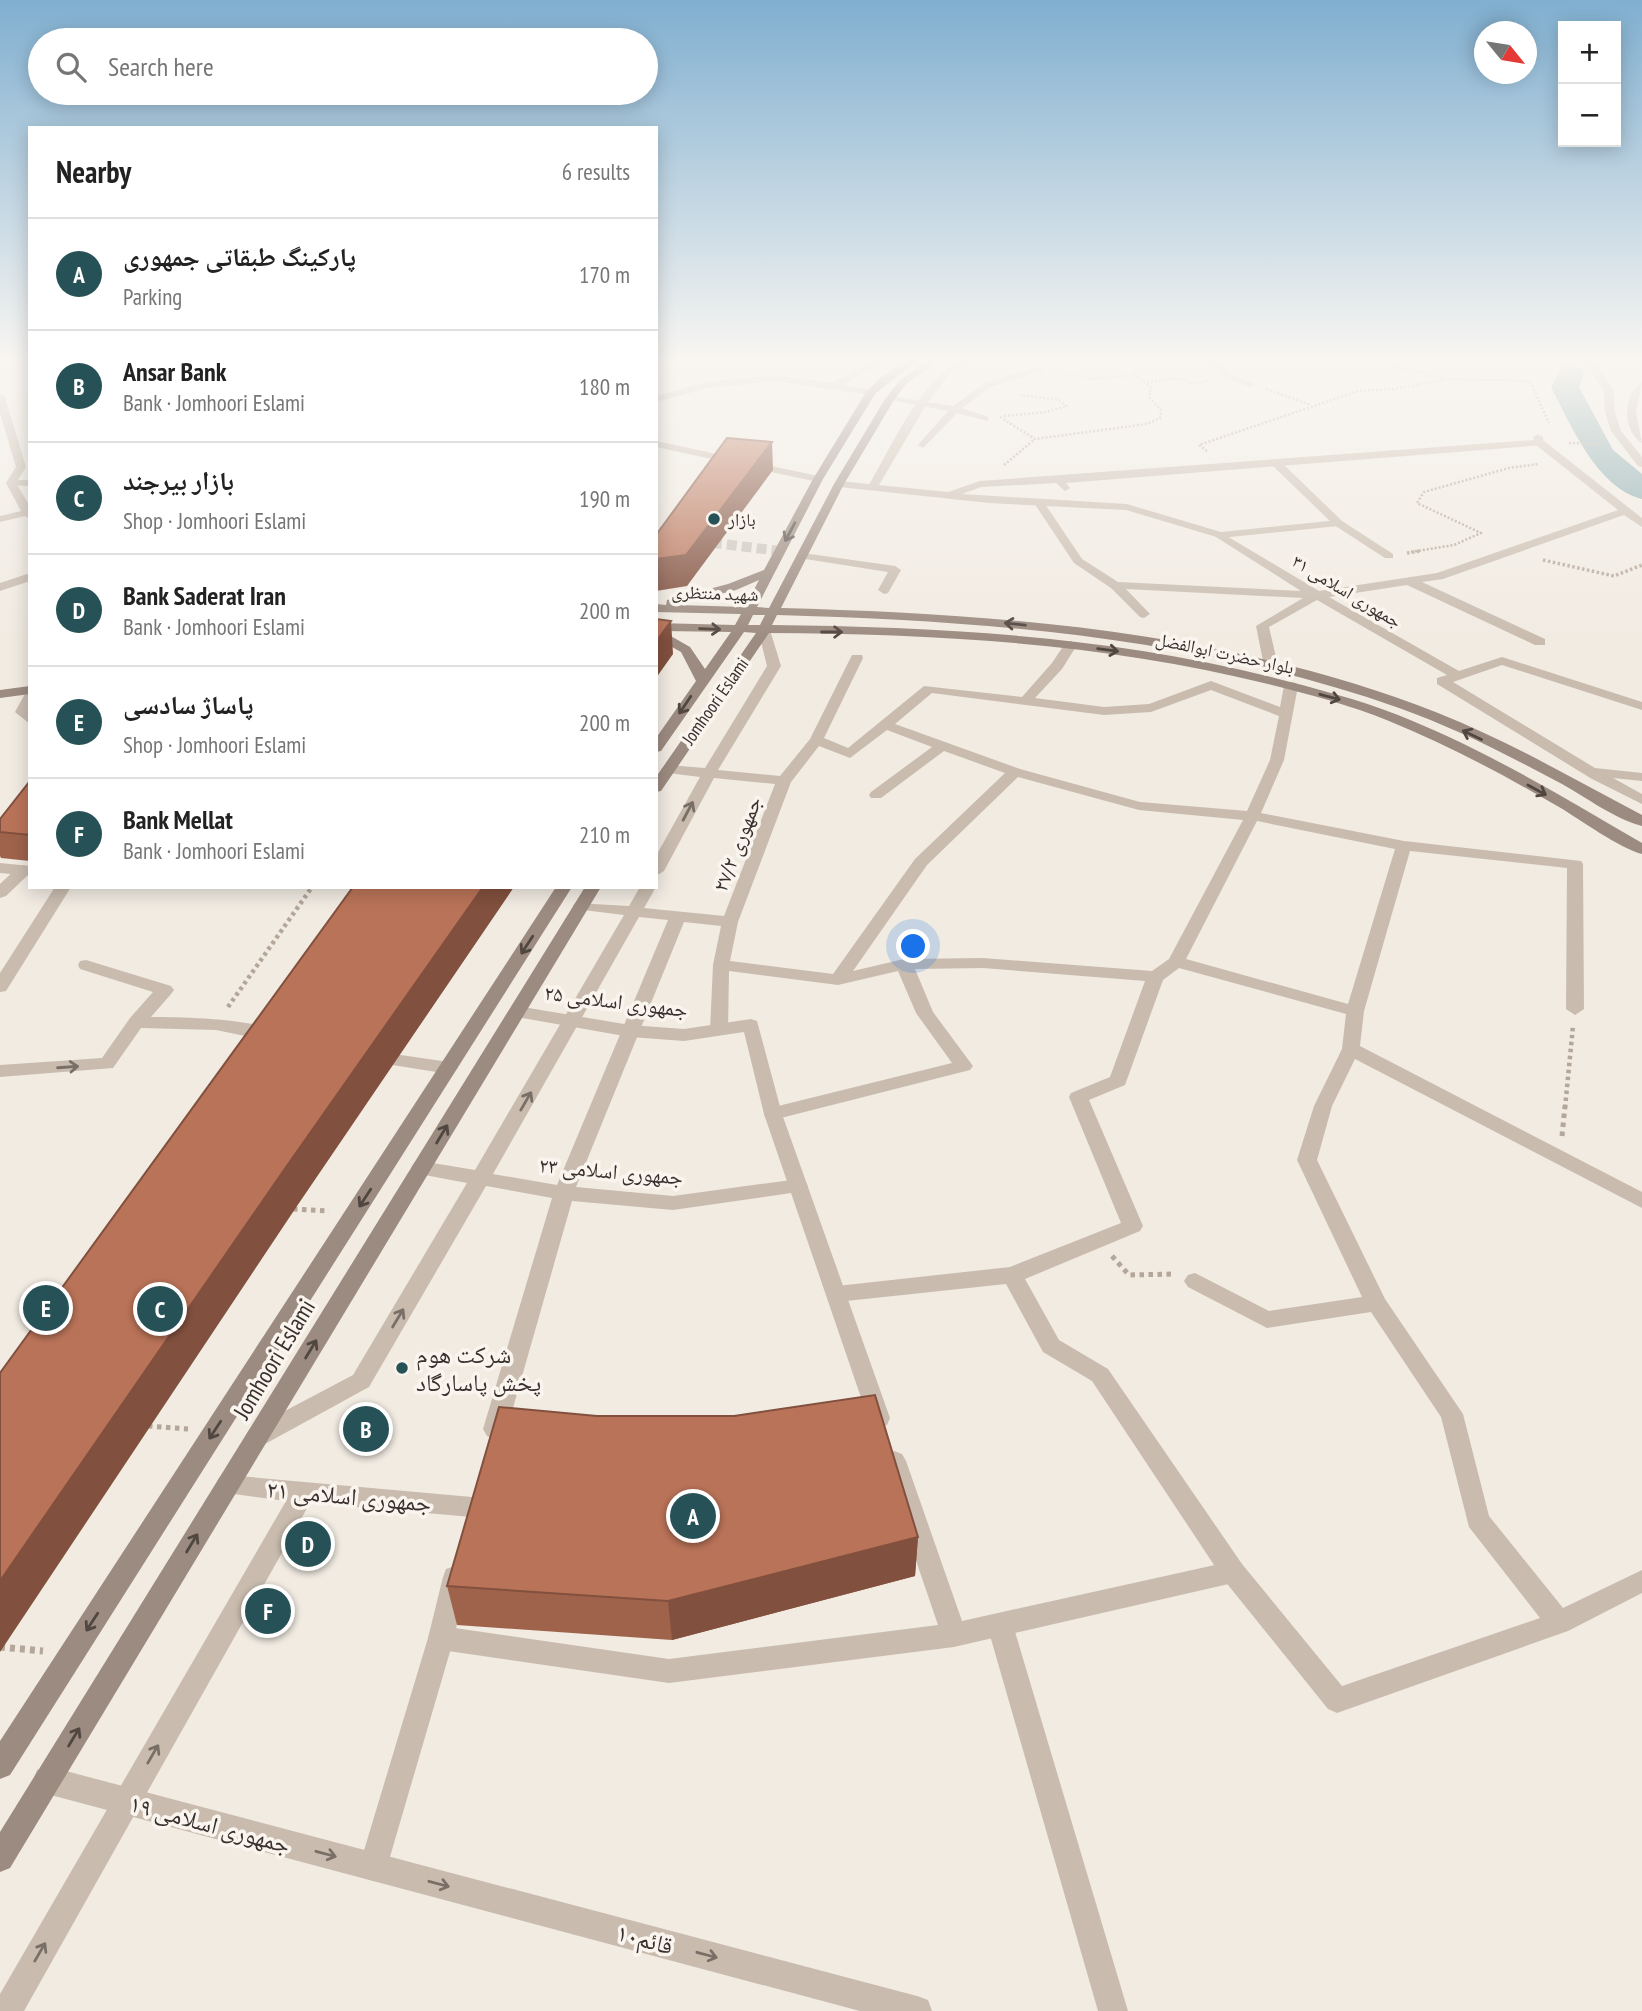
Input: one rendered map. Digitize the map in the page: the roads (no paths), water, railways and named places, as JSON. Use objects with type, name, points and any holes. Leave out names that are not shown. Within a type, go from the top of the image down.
[{"type":"main road","name":"Jomhoori Eslami","points":[[658,745],[749,612],[767,573],[834,454]]},
{"type":"main road","name":"Jomhoori Eslami","points":[[658,785],[764,630],[857,454]]},
{"type":"main road","points":[[658,607],[732,587],[767,573]]},
{"type":"main road","name":"شهید منتظری","points":[[658,608],[772,613]]},
{"type":"main road","name":"بلوار حضرت ابوالفضل","points":[[772,613],[948,618],[1025,625],[1158,643],[1271,666],[1405,706],[1452,725],[1642,821]]},
{"type":"main road","name":"شهید منتظری","points":[[658,626],[764,630]]},
{"type":"main road","name":"بلوار حضرت ابوالفضل","points":[[764,630],[930,632],[1071,645],[1172,660],[1291,686],[1394,718],[1526,784],[1642,849]]},
{"type":"main road","points":[[658,634],[684,646],[695,658],[702,680]]},
{"type":"main road","points":[[0,694],[28,690]]},
{"type":"main road","name":"Jomhoori Eslami","points":[[0,1765],[563,889]]},
{"type":"main road","name":"Jomhoori Eslami","points":[[0,1858],[587,897]]},
{"type":"street","points":[[700,454],[818,480]]},
{"type":"street","points":[[872,488],[892,454]]},
{"type":"street","points":[[945,496],[980,484],[1381,454]]},
{"type":"street","points":[[1555,454],[1642,524]]},
{"type":"street","points":[[1276,463],[1338,523],[1389,556]]},
{"type":"street","points":[[4,484],[25,466]]},
{"type":"street","points":[[1059,480],[1077,505]]},
{"type":"street","points":[[4,484],[28,483]]},
{"type":"street","points":[[0,519],[28,515],[4,484]]},
{"type":"street","name":"جمهوری اسلامی ۳۱","points":[[839,484],[945,496],[1127,507],[1220,535],[1457,676]]},
{"type":"street","points":[[1039,503],[1078,561],[1115,585],[1144,614]]},
{"type":"street","points":[[1115,585],[1317,595],[1438,576],[1626,511]]},
{"type":"street","name":"جمهوری اسلامی ۳۱","points":[[1220,535],[1338,523]]},
{"type":"street","points":[[803,556],[895,570],[884,590]]},
{"type":"street","points":[[0,587],[28,578]]},
{"type":"street","points":[[1409,581],[1540,642]]},
{"type":"street","points":[[1271,666],[1262,626],[1317,595]]},
{"type":"street","points":[[658,867],[709,773],[774,666],[764,630]]},
{"type":"street","points":[[1025,701],[1057,666],[1071,645]]},
{"type":"street","name":"جمهوری ۲۷/۲","points":[[719,1031],[721,965],[730,922],[784,781],[816,740],[857,658]]},
{"type":"street","points":[[1642,706],[1502,662],[1442,681],[1642,800]]},
{"type":"street","points":[[816,740],[850,754],[929,689],[1104,711],[1150,708],[1211,685],[1287,714]]},
{"type":"street","points":[[837,1294],[1012,1275],[1133,1226],[1078,1097],[1118,1081],[1156,976],[1176,962],[1252,816],[1277,760],[1291,686]]},
{"type":"street","points":[[28,701],[23,712],[28,718]]},
{"type":"street","points":[[886,725],[1015,772],[1139,806],[1252,816],[1404,846],[1575,864],[1575,1009]]},
{"type":"street","points":[[876,795],[943,746]]},
{"type":"street","points":[[668,769],[784,781]]},
{"type":"street","points":[[838,980],[921,862],[1015,772]]},
{"type":"street","points":[[1591,772],[1642,777]]},
{"type":"street","points":[[1404,846],[1355,1011],[1351,1049],[1323,1106],[1307,1160],[1376,1303],[1452,1414],[1478,1520],[1559,1623]]},
{"type":"street","points":[[0,868],[27,871]]},
{"type":"street","points":[[0,893],[27,871]]},
{"type":"street","points":[[0,987],[62,889]]},
{"type":"street","points":[[257,1437],[361,1381],[573,1021],[647,889]]},
{"type":"street","points":[[587,897],[634,912],[730,922]]},
{"type":"street","points":[[487,1455],[564,1193],[677,918]]},
{"type":"street","points":[[1176,962],[1355,1011]]},
{"type":"street","points":[[721,965],[838,980],[904,964],[984,963],[1156,976]]},
{"type":"street","points":[[904,964],[925,1013],[964,1066],[773,1114],[954,1636]]},
{"type":"street","points":[[0,1071],[107,1064],[136,1022],[165,990],[86,965]]},
{"type":"street","name":"جمهوری اسلامی ۲۵","points":[[517,1012],[630,1031],[684,1035],[751,1025],[773,1114]]},
{"type":"street","points":[[136,1022],[216,1024],[255,1030],[291,1040]]},
{"type":"street","points":[[1351,1049],[1642,1200]]},
{"type":"street","points":[[360,1054],[449,1068]]},
{"type":"street","name":"جمهوری اسلامی ۲۳","points":[[421,1168],[564,1193],[673,1203],[798,1186]]},
{"type":"street","points":[[1012,1275],[1051,1346],[1100,1375],[1233,1572],[1337,1700],[1559,1623],[1642,1581]]},
{"type":"street","points":[[1195,1281],[1267,1320],[1376,1303]]},
{"type":"street","points":[[466,1533],[479,1481]]},
{"type":"street","name":"جمهوری اسلامی ۲۱","points":[[227,1485],[472,1507]]},
{"type":"street","points":[[7,2011],[304,1492]]},
{"type":"street","points":[[373,1867],[441,1638],[460,1560]]},
{"type":"street","points":[[441,1638],[669,1671],[954,1636],[1233,1572]]},
{"type":"street","points":[[1000,1625],[1113,2011]]},
{"type":"street","name":"جمهوری اسلامی ۱۹","points":[[47,1780],[373,1867]]},
{"type":"street","name":"قائم۱۰","points":[[373,1867],[917,2011]]},
{"type":"waterway","points":[[1600,454],[1642,490]]},
{"type":"tunnel","points":[[697,541],[780,551],[777,551]]},
{"type":"place","name":"بازار","points":[[714,519]]},
{"type":"place","name":"پاساژ سادسی","points":[[46,1308]]},
{"type":"place","name":"بازار بیرجند","points":[[160,1309]]},
{"type":"place","name":"شرکت هوم پخش پاسارگاد","points":[[402,1368]]},
{"type":"place","name":"Ansar Bank","points":[[366,1429]]},
{"type":"place","name":"پارکینگ طبقاتی جمهوری","points":[[693,1516]]},
{"type":"place","name":"Bank Saderat Iran","points":[[308,1544]]},
{"type":"place","name":"Bank Mellat","points":[[268,1611]]}]
